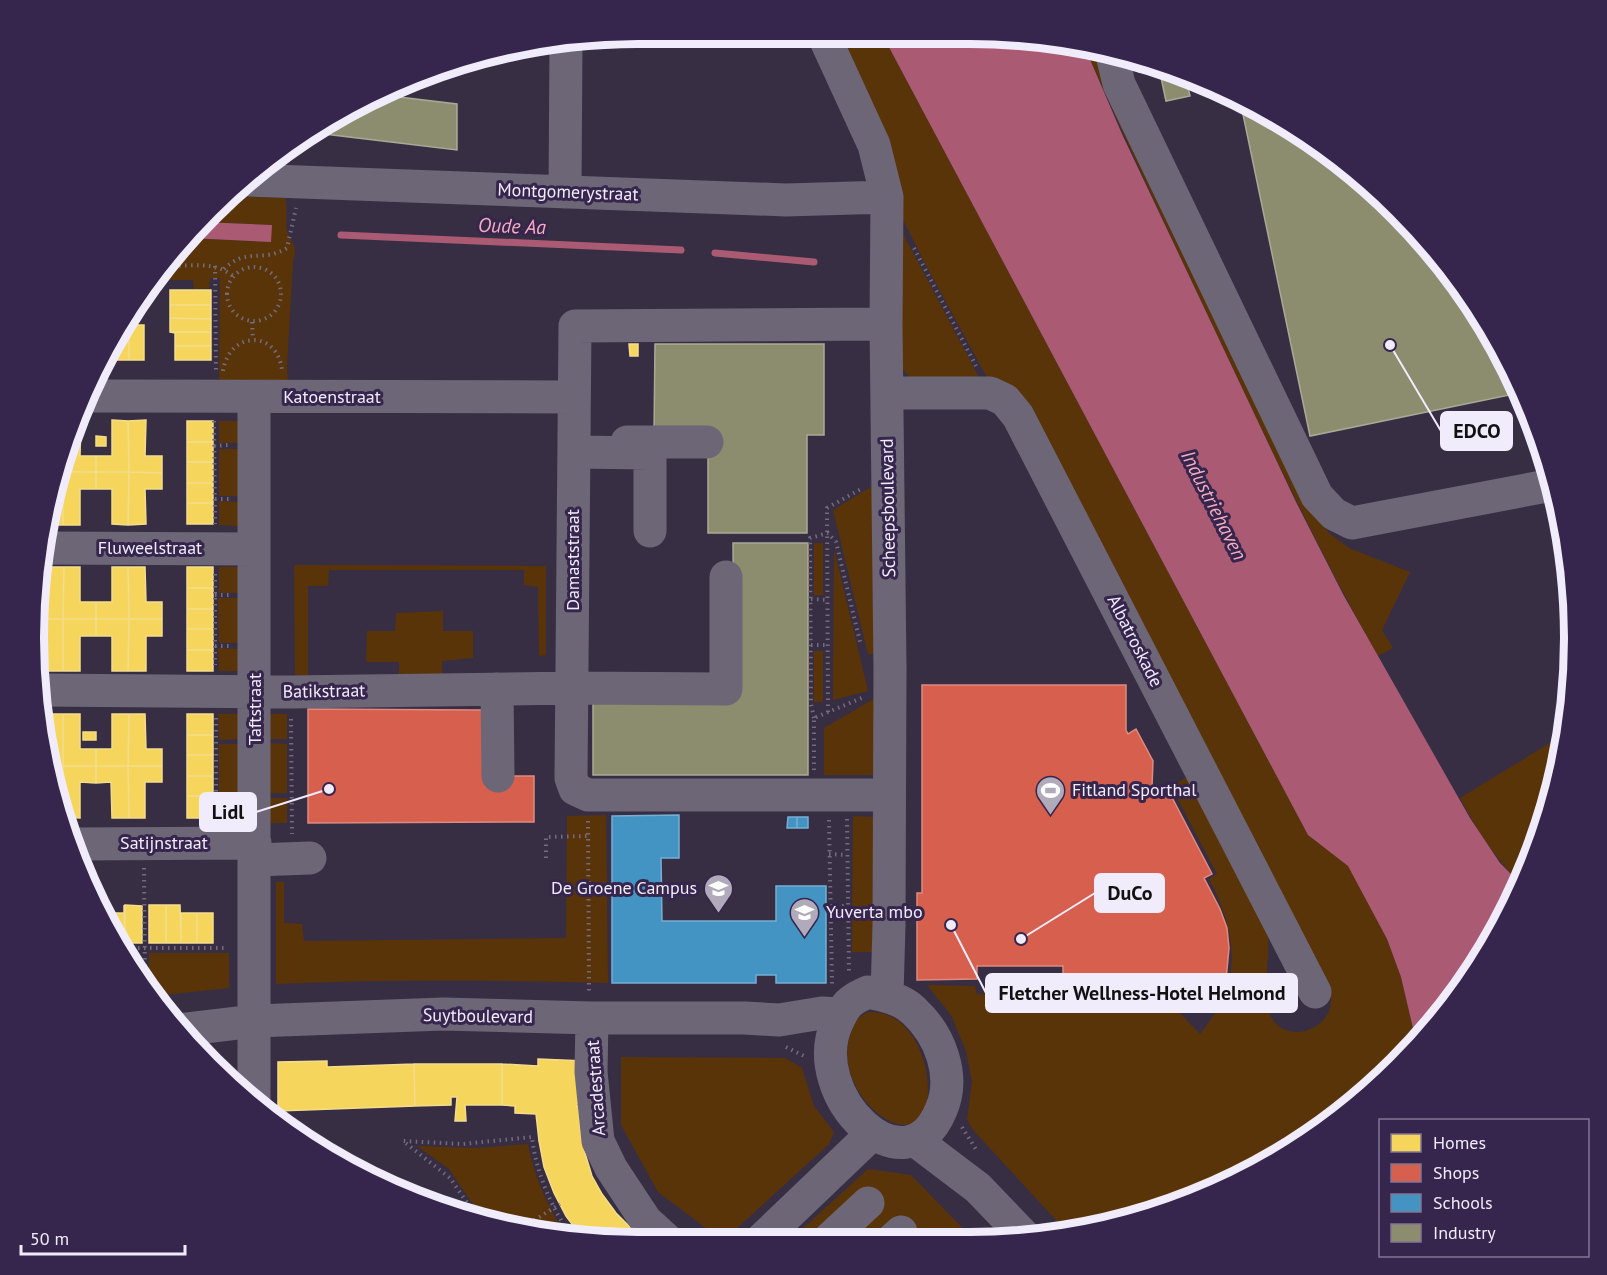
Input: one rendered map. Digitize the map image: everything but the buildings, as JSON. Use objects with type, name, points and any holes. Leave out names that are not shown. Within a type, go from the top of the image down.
[{"type":"street","name":"Scheepsboulevard","points":[[828,44],[874,145],[887,197],[890,687],[889,925],[886,995]]},
{"type":"street","points":[[566,48],[566,192]]},
{"type":"street","points":[[1114,62],[1119,84],[1317,496],[1334,514],[1352,523],[1385,519],[1544,487]]},
{"type":"street","name":"Montgomerystraat","points":[[259,180],[786,200],[887,197]]},
{"type":"street","name":"Damaststraat","points":[[588,795],[575,789],[571,778],[575,326],[886,324]]},
{"type":"street","name":"Katoenstraat","points":[[96,395],[219,384],[254,397],[574,397]]},
{"type":"street","points":[[887,393],[990,393]]},
{"type":"street","name":"Albatroskade","points":[[990,393],[1005,400],[1018,416],[1315,992]]},
{"type":"street","name":"Taftstraat","points":[[254,397],[254,1091]]},
{"type":"street","points":[[627,442],[707,442]]},
{"type":"street","points":[[574,453],[650,453],[650,531]]},
{"type":"street","name":"Fluweelstraat","points":[[51,548],[254,549]]},
{"type":"street","name":"Batikstraat","points":[[46,690],[291,692],[573,688],[726,689],[726,577]]},
{"type":"street","points":[[497,689],[498,776]]},
{"type":"street","points":[[588,795],[889,795]]},
{"type":"street","name":"Satijnstraat","points":[[81,844],[216,843],[301,859]]},
{"type":"street","points":[[868,993],[886,995],[913,1009],[942,1052],[946,1069],[947,1086],[944,1104],[927,1130],[904,1143],[890,1141],[873,1133],[854,1117],[843,1101],[832,1074],[830,1045],[837,1004],[868,993]]},
{"type":"street","name":"Suytboulevard","points":[[191,1029],[255,1021],[590,1007],[779,1020],[822,1013],[837,1004]]},
{"type":"street","name":"Arcadestraat","points":[[590,1007],[592,1083],[598,1141],[611,1168],[645,1221],[658,1232]]},
{"type":"street","name":"Suytboulevard","points":[[779,1020],[830,1045]]},
{"type":"street","points":[[927,1130],[1017,1229]]},
{"type":"street","points":[[769,1232],[873,1133]]},
{"type":"street","points":[[837,1232],[868,1203]]},
{"type":"path","points":[[224,269],[232,261],[243,256],[276,254],[287,248],[301,182]]},
{"type":"path","points":[[914,247],[990,393]]},
{"type":"path","points":[[174,266],[215,266],[233,276]]},
{"type":"path","points":[[215,266],[219,384],[215,548],[216,843]]},
{"type":"path","points":[[256,267],[271,273],[280,286],[281,294],[276,309],[264,320],[252,322],[240,318],[230,307],[227,291],[233,276],[240,271],[256,267]]},
{"type":"path","points":[[252,322],[253,340]]},
{"type":"path","points":[[219,384],[228,353],[244,341],[261,341],[274,349],[279,355],[282,370]]},
{"type":"path","points":[[828,712],[827,508],[888,473]]},
{"type":"path","points":[[828,533],[810,538],[811,704],[830,795],[847,855],[849,973]]},
{"type":"path","points":[[828,533],[836,542],[863,655]]},
{"type":"path","points":[[811,600],[828,600]]},
{"type":"path","points":[[811,645],[828,645]]},
{"type":"path","points":[[814,718],[890,687]]},
{"type":"path","points":[[291,692],[301,859]]},
{"type":"path","points":[[588,795],[590,1007]]},
{"type":"path","points":[[830,795],[830,906],[837,1004]]},
{"type":"path","points":[[546,858],[546,837],[588,836]]},
{"type":"path","points":[[144,844],[145,969]]},
{"type":"path","points":[[829,854],[847,855]]},
{"type":"path","points":[[830,906],[847,906]]},
{"type":"path","points":[[132,948],[233,948]]},
{"type":"path","points":[[469,1207],[450,1178],[403,1141],[463,1144],[532,1137],[536,1163],[564,1226]]},
{"type":"path","points":[[532,1222],[560,1204]]},
{"type":"shaded area","points":[[838,44],[887,44],[1308,835],[1348,866],[1387,939],[1401,977],[1414,1031],[1390,1058],[1331,1109],[1266,1152],[1197,1186],[1160,1200],[1085,1220],[1060,1224],[973,1130],[967,1119],[972,1081],[966,1051],[951,1015],[927,985],[975,986],[977,994],[1168,1001],[1200,1034],[1225,995],[1232,965],[1232,950],[1222,907],[1209,879],[1217,874],[1171,786],[1193,774],[1266,920],[1268,933],[1267,999],[1271,1017],[1279,1026],[1288,1031],[1309,1030],[1326,1017],[1330,1007],[1331,992],[991,385],[896,206]]},
{"type":"shaded area","points":[[1089,56],[1110,61],[1314,515],[1329,533],[1349,548],[1410,572],[1382,630],[1393,648],[1378,656],[1277,462],[1152,197]]},
{"type":"shaded area","points":[[240,196],[285,198],[287,231],[295,251],[287,366],[288,383],[219,383],[220,278],[210,278],[209,288],[194,289],[193,280],[163,280],[198,238],[271,242],[271,225],[212,222]]},
{"type":"shaded area","points":[[901,230],[983,385],[913,381],[900,366]]},
{"type":"shaded area","points":[[219,421],[239,421],[239,443],[219,443]]},
{"type":"shaded area","points":[[219,449],[239,449],[239,496],[219,496]]},
{"type":"shaded area","points":[[876,484],[876,654],[868,654],[833,510]]},
{"type":"shaded area","points":[[219,501],[239,502],[239,526],[219,525]]},
{"type":"shaded area","points":[[814,543],[823,543],[823,595],[814,595]]},
{"type":"shaded area","points":[[834,549],[868,691],[833,700]]},
{"type":"shaded area","points":[[294,565],[546,566],[546,655],[539,656],[538,587],[524,585],[524,570],[329,570],[328,586],[308,586],[308,676],[295,675]]},
{"type":"shaded area","points":[[219,567],[239,567],[239,593],[219,593]]},
{"type":"shaded area","points":[[218,598],[239,598],[239,643],[219,643]]},
{"type":"shaded area","points":[[443,611],[443,631],[473,631],[473,658],[442,661],[442,690],[399,690],[399,662],[366,662],[367,631],[395,631],[396,613]]},
{"type":"shaded area","points":[[218,648],[239,649],[239,671],[219,671]]},
{"type":"shaded area","points":[[814,651],[823,651],[823,702],[814,702]]},
{"type":"shaded area","points":[[877,697],[877,775],[824,775],[824,728]]},
{"type":"shaded area","points":[[218,714],[239,714],[239,739],[219,740]]},
{"type":"shaded area","points":[[270,714],[287,714],[287,739],[269,739]]},
{"type":"shaded area","points":[[1554,741],[1532,828],[1513,876],[1487,843],[1460,798]]},
{"type":"shaded area","points":[[270,743],[287,744],[287,793],[269,793]]},
{"type":"shaded area","points":[[219,744],[239,744],[239,793],[219,793]]},
{"type":"shaded area","points":[[270,798],[287,798],[287,823],[270,823]]},
{"type":"shaded area","points":[[606,815],[608,983],[359,981],[276,984],[276,882],[284,882],[284,923],[302,924],[304,941],[566,938],[567,816]]},
{"type":"shaded area","points":[[853,816],[877,817],[877,952],[852,952]]},
{"type":"shaded area","points":[[149,953],[229,953],[229,988],[163,995],[149,975]]},
{"type":"shaded area","points":[[869,1012],[884,1014],[897,1020],[908,1030],[923,1057],[927,1072],[927,1102],[920,1118],[908,1125],[893,1122],[877,1113],[863,1098],[852,1079],[847,1058],[850,1036],[856,1021]]},
{"type":"shaded area","points":[[621,1057],[785,1058],[802,1068],[814,1106],[834,1132],[829,1144],[733,1232],[711,1232],[658,1192],[621,1125]]},
{"type":"shaded area","points":[[528,1144],[542,1191],[560,1226],[522,1220],[476,1209],[449,1169],[417,1146],[478,1148]]},
{"type":"shaded area","points":[[868,1169],[911,1175],[966,1232],[799,1232]]},
{"type":"water","name":"Industriehaven","points":[[887,44],[1008,45],[1088,56],[1122,134],[1296,502],[1344,596],[1470,818],[1500,863],[1513,876],[1484,934],[1463,968],[1414,1031],[1401,977],[1387,939],[1348,866],[1308,835]]},
{"type":"water","points":[[212,222],[272,225],[271,242],[198,238]]},
{"type":"waterway","name":"Oude Aa","points":[[341,235],[681,250]]},
{"type":"waterway","name":"Oude Aa","points":[[715,253],[814,262]]},
{"type":"place","name":"EDCO","points":[[1390,345]]},
{"type":"place","name":"Lidl","points":[[329,789]]},
{"type":"place","name":"Fitland Sporthal","points":[[1051,816]]},
{"type":"place","name":"De Groene Campus","points":[[718,914]]},
{"type":"place","name":"Fletcher Wellness-Hotel Helmond","points":[[951,925]]},
{"type":"place","name":"Yuverta mbo","points":[[805,938]]},
{"type":"place","name":"DuCo","points":[[1021,939]]}]
